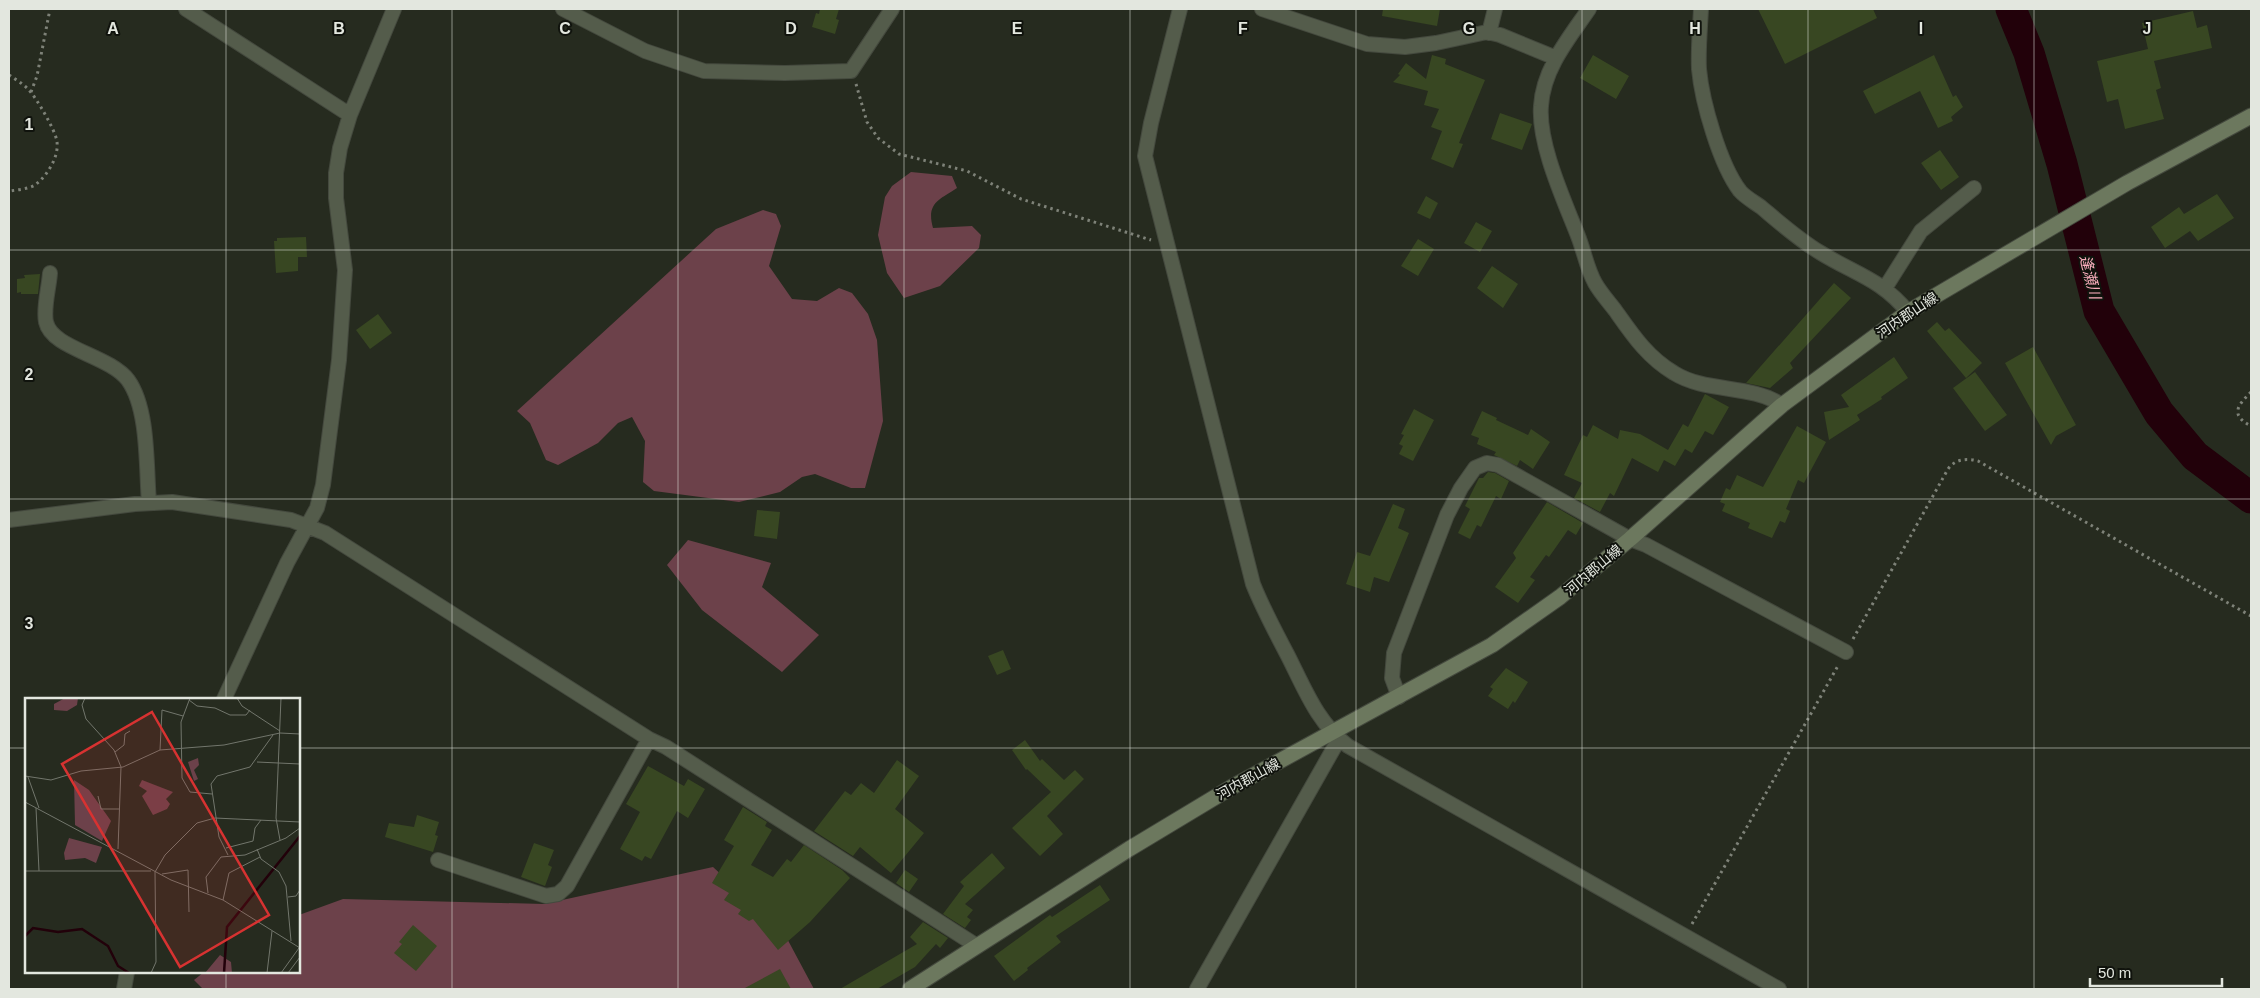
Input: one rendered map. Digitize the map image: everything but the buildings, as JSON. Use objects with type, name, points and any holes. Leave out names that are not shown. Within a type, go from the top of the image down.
[{"type":"main road","name":"河内郡山線","points":[[910,989],[1129,849],[1224,792],[1336,736],[1399,696],[1492,646],[1560,597],[1630,539],[1782,405],[1908,312],[2127,182],[2251,116]]},
{"type":"street","points":[[186,9],[350,115]]},
{"type":"street","points":[[224,698],[288,563],[317,508],[323,484],[339,360],[345,270],[336,198],[336,173],[340,148],[350,115],[394,9]]},
{"type":"street","points":[[563,9],[645,51],[704,71],[785,73],[851,71],[892,9]]},
{"type":"street","points":[[1180,9],[1151,123],[1145,156],[1253,584],[1264,612],[1315,711],[1336,736],[1388,769],[1779,989]]},
{"type":"street","points":[[1262,9],[1367,44],[1388,46],[1436,43],[1470,35],[1489,33],[1556,58]]},
{"type":"street","points":[[1489,33],[1495,9]]},
{"type":"street","points":[[1589,9],[1556,58],[1543,93],[1541,107],[1543,130],[1559,188],[1595,283],[1636,341],[1648,354],[1674,374],[1698,383],[1764,396],[1782,405]]},
{"type":"street","points":[[1701,9],[1699,70],[1716,139],[1732,179],[1741,192],[1784,228],[1822,254],[1867,276],[1885,288],[1908,312]]},
{"type":"street","points":[[1885,288],[1921,231],[1974,188]]},
{"type":"street","points":[[50,273],[46,322],[52,334],[115,367],[128,380],[136,394],[143,416],[149,503]]},
{"type":"street","points":[[1399,696],[1392,678],[1394,653],[1447,515],[1461,488],[1475,468],[1487,463],[1498,465],[1630,539],[1646,545],[1846,652]]},
{"type":"street","points":[[9,520],[149,503],[172,502],[231,510],[308,525],[325,533],[649,739],[666,747],[977,946]]},
{"type":"street","points":[[1197,989],[1336,736]]},
{"type":"street","points":[[438,860],[546,896],[558,894],[567,886],[649,739]]},
{"type":"street","points":[[124,989],[127,973]]},
{"type":"path","points":[[30,92],[37,76],[50,9]]},
{"type":"path","points":[[851,71],[867,122],[878,138],[899,154],[967,171],[1021,199],[1168,245]]},
{"type":"path","points":[[9,75],[30,92],[54,131],[57,140],[53,161],[40,180],[33,186],[9,191]]},
{"type":"path","points":[[2251,392],[2238,406],[2237,411],[2239,417],[2251,426]]},
{"type":"path","points":[[1684,937],[1948,469],[1954,463],[1967,459],[1978,461],[2251,616]]},
{"type":"shaded area","points":[[911,172],[952,176],[957,188],[940,199],[933,208],[931,220],[933,228],[972,226],[981,235],[979,248],[940,286],[904,298],[887,273],[878,235],[885,197],[892,186]]},
{"type":"shaded area","points":[[763,210],[776,214],[781,226],[769,266],[792,299],[817,301],[839,288],[852,293],[868,314],[877,340],[883,421],[865,488],[851,488],[815,474],[802,477],[780,492],[739,502],[654,491],[643,482],[645,441],[632,417],[618,423],[598,443],[558,465],[546,460],[530,423],[517,411],[716,229]]},
{"type":"shaded area","points":[[688,540],[771,563],[762,587],[819,635],[782,672],[702,610],[667,565]]},
{"type":"shaded area","points":[[713,867],[783,931],[814,989],[203,989],[194,980],[203,973],[300,973],[300,915],[343,899],[544,904]]},
{"type":"waterway","name":"逢瀬川","points":[[2011,9],[2029,53],[2062,164],[2099,311],[2159,413],[2195,456],[2251,498]]}]
